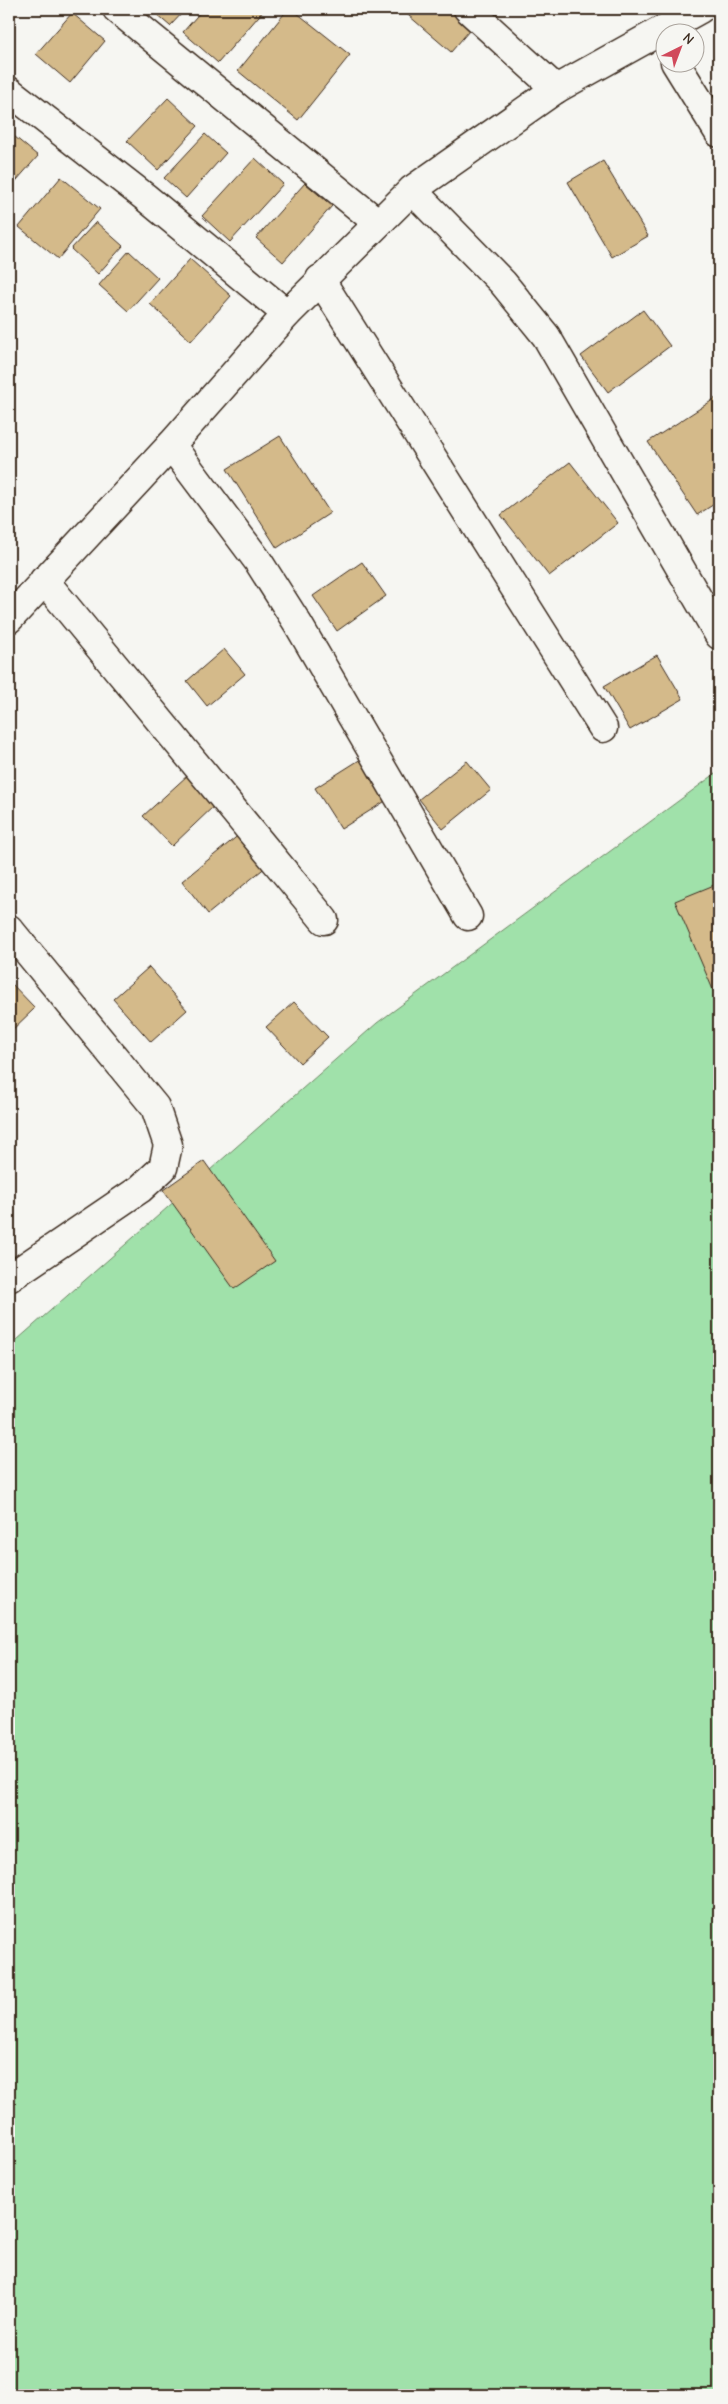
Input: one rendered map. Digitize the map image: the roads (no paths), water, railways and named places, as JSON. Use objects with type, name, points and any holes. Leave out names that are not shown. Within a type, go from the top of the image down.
[{"type":"street","points":[[117,9],[378,223]]},
{"type":"street","points":[[468,9],[556,89]]},
{"type":"street","points":[[683,22],[700,9]]},
{"type":"street","points":[[9,619],[171,445],[287,314],[320,279],[412,190],[556,89],[656,41]]},
{"type":"street","points":[[681,72],[719,133]]},
{"type":"street","points":[[9,92],[146,197],[287,314]]},
{"type":"street","points":[[412,190],[503,283],[546,336],[719,635]]},
{"type":"street","points":[[320,279],[603,728]]},
{"type":"street","points":[[171,445],[258,561],[298,624],[468,916]]},
{"type":"street","points":[[44,580],[324,920]]},
{"type":"street","points":[[9,929],[154,1107],[168,1145],[164,1168],[140,1189],[9,1278]]}]
